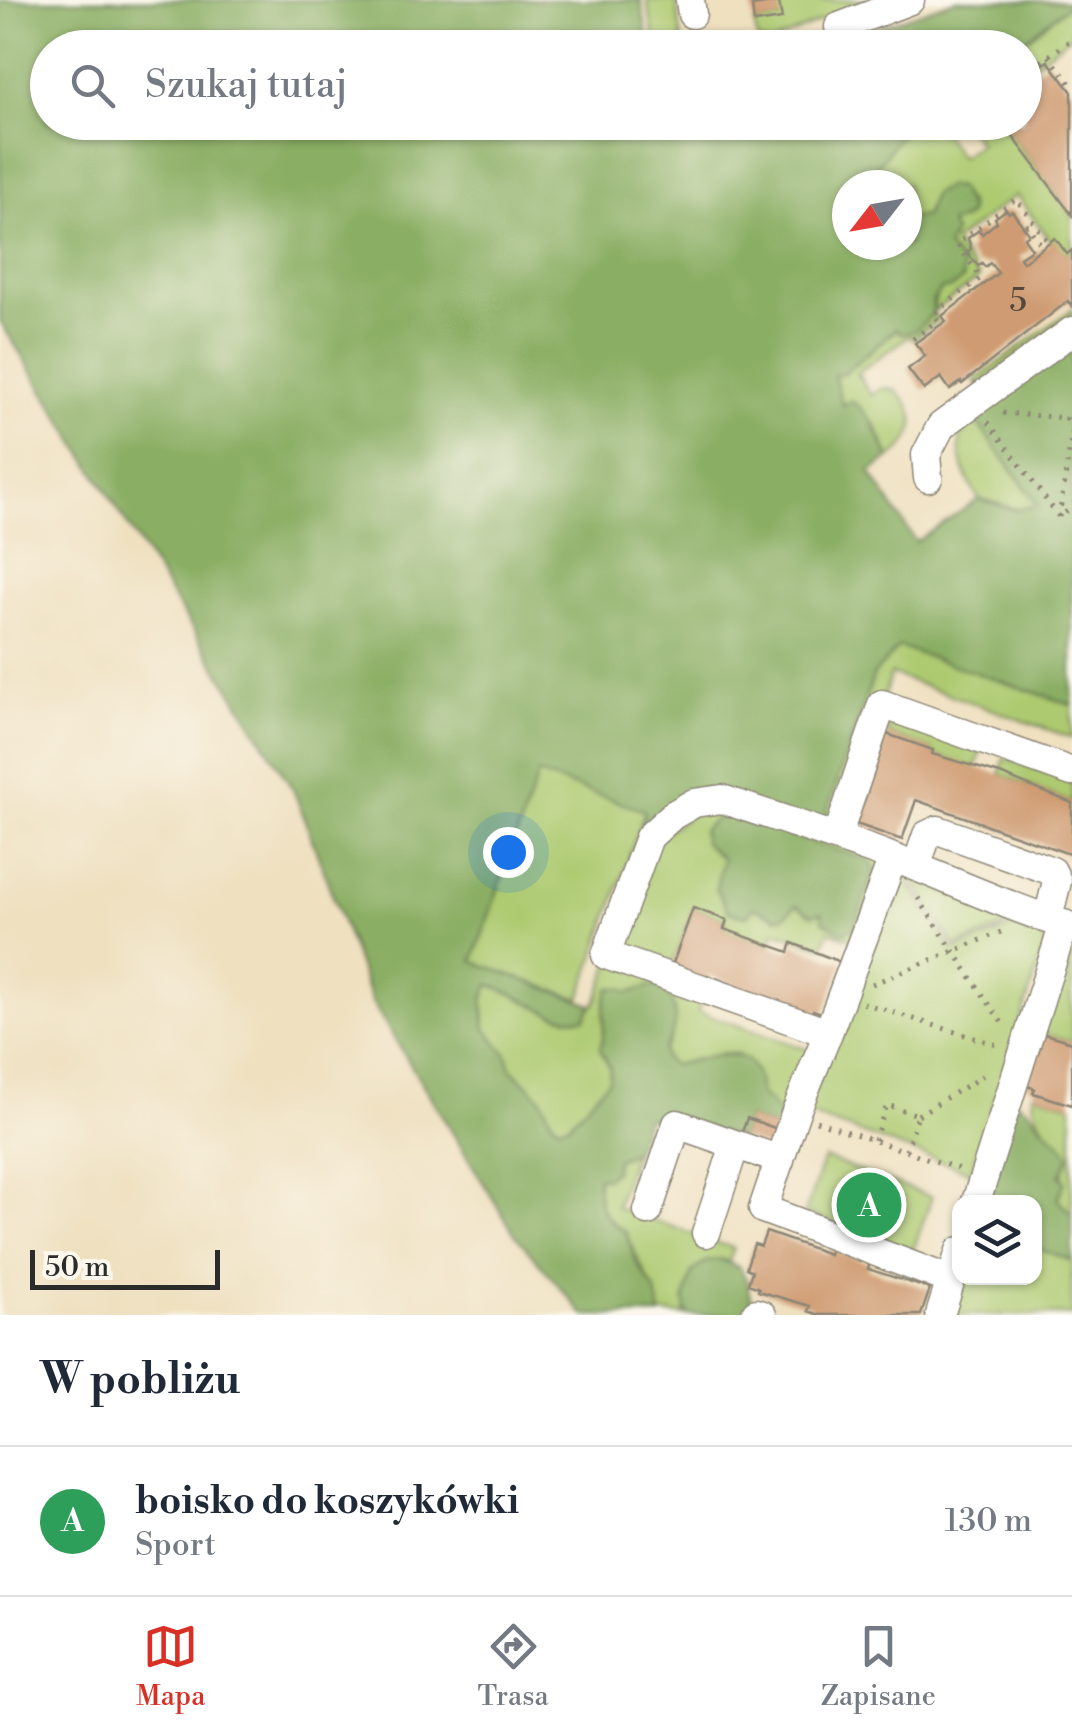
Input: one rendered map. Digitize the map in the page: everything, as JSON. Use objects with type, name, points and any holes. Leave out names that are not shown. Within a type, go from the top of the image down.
[{"type":"street","points":[[838,26],[910,0]]},
{"type":"street","points":[[928,478],[926,455],[941,426],[1072,331]]},
{"type":"street","points":[[837,837],[882,704],[1072,772]]},
{"type":"street","points":[[828,1033],[606,954],[649,837],[673,814],[694,803],[722,800],[837,837],[1056,922]]},
{"type":"street","points":[[950,1280],[763,1209],[828,1033],[905,862],[928,834],[938,830],[1052,871],[1057,881],[1056,922],[1022,1053],[980,1190]]},
{"type":"street","points":[[648,1210],[677,1124],[780,1160]]},
{"type":"street","points":[[706,1233],[736,1145]]},
{"type":"street","points":[[940,1315],[952,1274]]},
{"type":"path","points":[[1042,61],[1072,39]]},
{"type":"path","points":[[1049,56],[1072,86]]},
{"type":"path","points":[[913,339],[938,320],[934,314],[981,278],[957,244],[1016,199],[1046,239],[1040,243],[1027,226],[1024,228]]},
{"type":"path","points":[[1066,418],[1072,409]]},
{"type":"path","points":[[980,411],[1059,517]]},
{"type":"path","points":[[997,412],[1066,418]]},
{"type":"path","points":[[1059,517],[1072,430],[1066,418]]},
{"type":"path","points":[[1059,517],[1072,508]]},
{"type":"path","points":[[905,862],[953,952],[1022,1053],[918,1115],[906,1151]]},
{"type":"path","points":[[866,986],[953,952],[1056,922]]},
{"type":"path","points":[[854,1000],[982,1040]]},
{"type":"path","points":[[874,1140],[887,1105],[918,1115]]},
{"type":"path","points":[[795,1114],[906,1151],[980,1190]]},
{"type":"green space","points":[[0,0],[641,0],[646,30],[30,30],[30,140],[897,140],[875,170],[832,170],[832,260],[922,260],[922,216],[933,194],[947,186],[959,188],[970,211],[963,220],[950,223],[954,233],[947,247],[962,264],[963,279],[952,288],[941,290],[933,300],[933,314],[915,331],[902,334],[896,329],[843,374],[834,375],[842,405],[851,401],[865,413],[890,458],[870,472],[916,542],[979,499],[1015,510],[1038,505],[973,417],[1072,342],[1072,705],[899,647],[874,674],[822,826],[721,794],[639,829],[645,811],[538,774],[473,961],[592,1005],[585,1018],[560,1016],[489,985],[483,1000],[485,1027],[507,1055],[511,1068],[542,1099],[550,1118],[559,1127],[569,1124],[609,1080],[610,1068],[600,1048],[610,988],[629,993],[651,986],[665,989],[674,1012],[672,1035],[663,1050],[665,1059],[673,1065],[716,1056],[741,1057],[750,1063],[760,1093],[776,1110],[783,1125],[783,1131],[747,1118],[740,1138],[668,1113],[646,1119],[634,1152],[616,1159],[614,1171],[606,1178],[598,1177],[602,1209],[626,1232],[635,1260],[656,1292],[661,1315],[584,1315],[516,1236],[372,1002],[294,791],[0,321]]},
{"type":"green space","points":[[647,0],[676,0],[680,30],[653,30]]},
{"type":"green space","points":[[772,0],[867,0],[801,30],[756,30],[754,23],[781,19]]},
{"type":"green space","points":[[955,0],[1072,2],[1037,30],[870,30]]},
{"type":"green space","points":[[1072,2],[1072,35],[1042,57],[1042,30],[1038,30]]},
{"type":"green space","points":[[897,140],[948,140],[960,157],[979,143],[977,140],[1015,140],[1072,215],[1072,250],[1067,254],[1051,241],[1016,195],[954,242],[979,278],[933,312],[936,295],[962,264],[947,248],[950,223],[968,216],[969,204],[947,186],[933,195],[922,216],[922,170],[875,170]]},
{"type":"green space","points":[[1072,309],[1072,317],[978,386],[974,381]]},
{"type":"green space","points":[[933,314],[938,320],[857,373],[871,395],[882,388],[894,389],[910,407],[911,434],[890,458],[875,424],[842,405],[834,374],[843,374],[897,329],[915,331]]},
{"type":"green space","points":[[973,417],[1038,505],[1023,509],[979,499],[963,469],[960,447],[965,427]]},
{"type":"green space","points":[[899,647],[1072,705],[1072,738],[891,674],[839,833],[822,826],[874,674]]},
{"type":"green space","points":[[891,720],[981,752],[976,768],[887,734]]},
{"type":"green space","points":[[1005,757],[1072,782],[1072,803],[1000,774]]},
{"type":"green space","points":[[538,773],[645,811],[580,999],[473,962]]},
{"type":"green space","points":[[708,803],[887,861],[857,941],[829,931],[823,947],[775,931],[770,945],[724,929],[727,920],[693,908],[670,971],[612,952],[652,841]]},
{"type":"green space","points":[[727,815],[868,860],[875,868],[854,928],[843,932],[823,921],[822,912],[811,914],[796,905],[778,918],[754,907],[747,916],[729,912],[716,888],[722,859],[704,843],[702,830]]},
{"type":"green space","points":[[905,867],[1032,916],[955,947]]},
{"type":"green space","points":[[901,870],[953,951],[1034,919],[1051,927],[971,1172],[804,1113]]},
{"type":"green space","points":[[1072,935],[1072,1042],[1041,1033]]},
{"type":"green space","points":[[611,962],[705,992],[698,1012],[810,1050],[783,1123],[760,1093],[755,1070],[737,1054],[724,1053],[673,1065],[665,1059],[651,986],[629,993],[604,1018],[605,1035],[600,1048],[610,1068],[609,1080],[569,1124],[560,1127],[550,1118],[542,1099],[511,1068],[507,1055],[485,1027],[483,1000],[489,984],[548,1012],[585,1018],[595,1005]]},
{"type":"green space","points":[[1033,1093],[1072,1105],[1072,1213],[1057,1199],[1069,1157],[1040,1121]]},
{"type":"green space","points":[[1016,1101],[1060,1142],[1069,1157],[1060,1176],[1065,1182],[1057,1199],[1072,1213],[1072,1261],[1042,1250],[1042,1195],[985,1195]]},
{"type":"green space","points":[[634,1152],[616,1207],[733,1248],[729,1262],[720,1259],[685,1312],[687,1315],[659,1313],[626,1232],[606,1216],[599,1202],[598,1176],[616,1159]]},
{"type":"green space","points":[[824,1158],[932,1197],[913,1251],[805,1213]]},
{"type":"green space","points":[[1042,1250],[1072,1261],[1072,1315],[947,1315],[958,1285],[1042,1285]]},
{"type":"green space","points":[[720,1259],[740,1268],[748,1284],[752,1308],[747,1315],[687,1315],[684,1300],[692,1272],[708,1261]]},
{"type":"building","points":[[779,2],[782,19],[754,23],[752,6]]},
{"type":"building","points":[[1048,61],[1072,92],[1072,215],[1016,140],[1042,140],[1042,65]]},
{"type":"building","points":[[1006,210],[1012,211],[1029,234],[1024,238],[1032,249],[1020,257],[1023,262],[1055,238],[1067,254],[1072,250],[1072,306],[1068,301],[962,384],[950,390],[941,377],[924,390],[908,369],[925,356],[915,343],[946,321],[942,316],[998,273],[990,263],[978,266],[967,252],[971,249],[968,238],[979,230],[982,234]]},
{"type":"building","points":[[887,734],[933,750],[932,754],[1000,774],[1072,803],[1072,855],[916,800],[902,840],[856,824]]},
{"type":"building","points":[[693,908],[727,920],[724,929],[789,952],[792,943],[843,963],[824,1014],[813,1010],[811,1015],[708,975],[705,983],[670,971]]},
{"type":"building","points":[[1041,1033],[1072,1042],[1072,1105],[1033,1093],[1035,1089],[1023,1084]]},
{"type":"building","points":[[747,1118],[783,1131],[775,1151],[740,1138]]},
{"type":"building","points":[[766,1232],[829,1254],[830,1249],[870,1263],[868,1269],[930,1289],[921,1315],[819,1315],[808,1311],[810,1306],[758,1291],[759,1288],[748,1284],[752,1271],[746,1268],[754,1244],[761,1246]]},
{"type":"place","name":"boisko do koszykówki","points":[[869,1205]]}]
